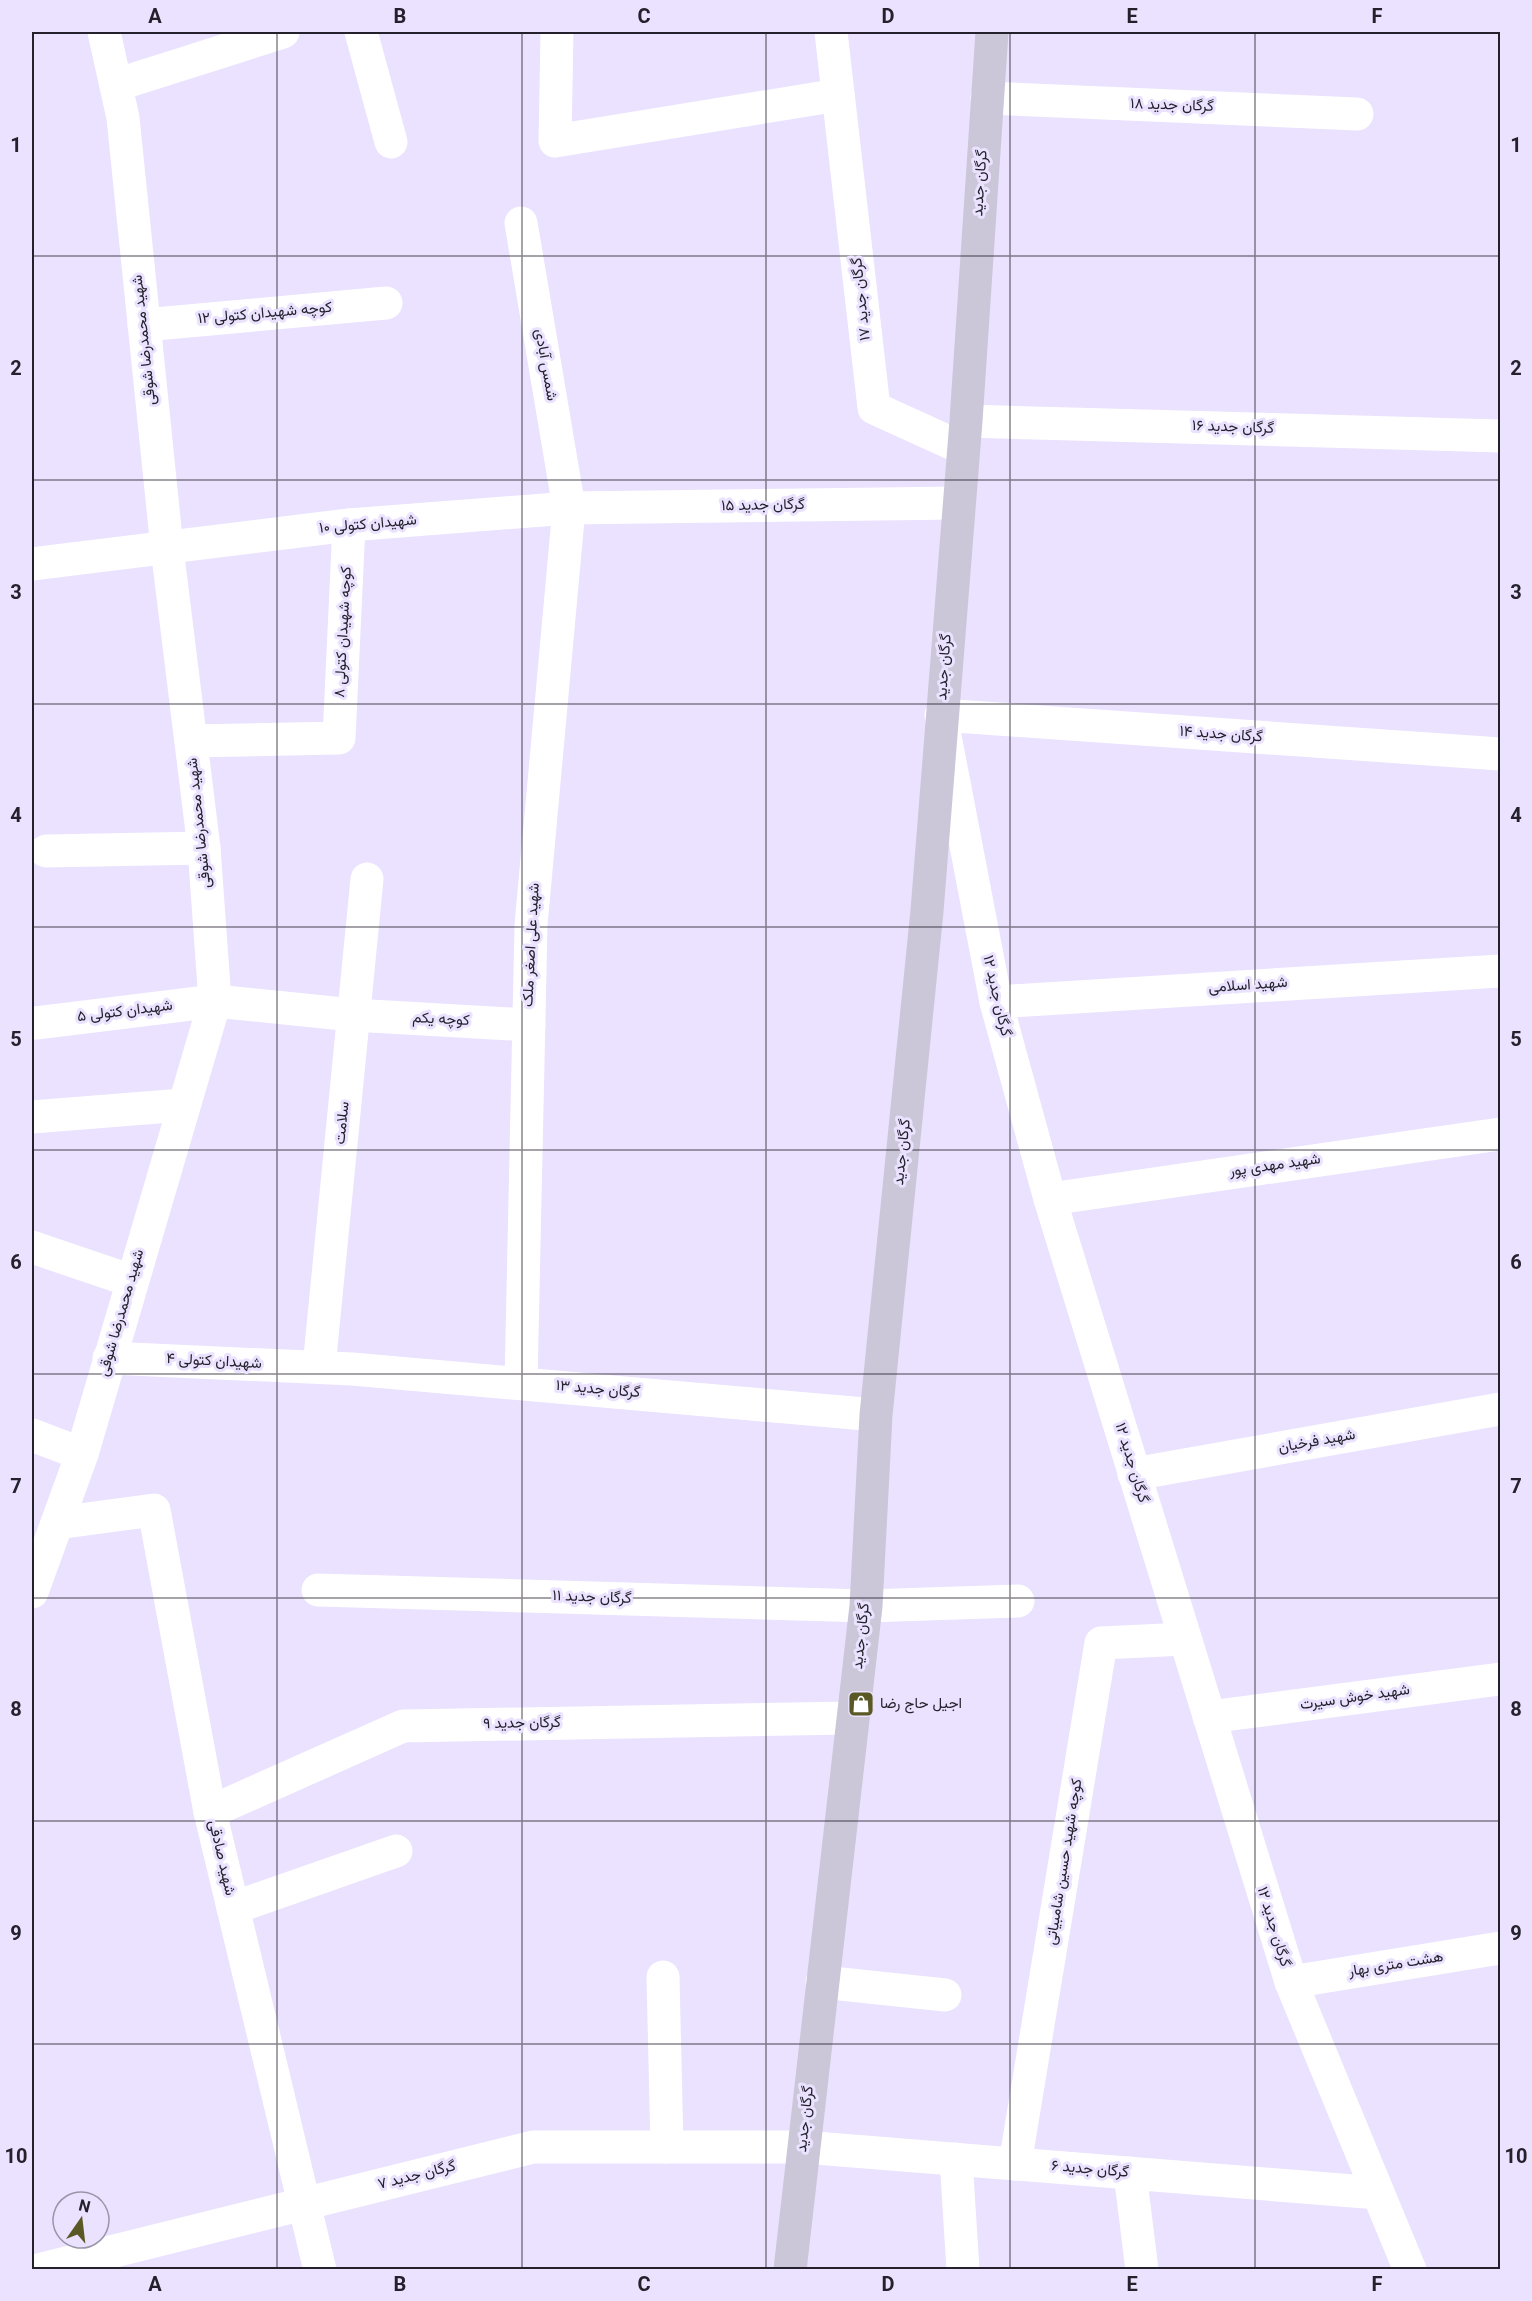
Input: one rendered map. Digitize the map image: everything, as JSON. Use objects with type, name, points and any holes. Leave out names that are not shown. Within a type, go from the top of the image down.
[{"type":"main road","name":"گرگان جدید","points":[[790,2270],[866,1606],[876,1415],[927,911],[992,32]]},
{"type":"street","name":"شهید محمدرضا شوقی","points":[[32,1592],[82,1454],[215,1001],[204,848],[167,548],[123,118],[104,32]]},
{"type":"street","points":[[116,85],[283,32]]},
{"type":"street","points":[[361,32],[391,142]]},
{"type":"street","points":[[557,32],[555,141],[838,95],[831,32]]},
{"type":"street","name":"۱۷ گرگان جدید","points":[[838,95],[874,408],[964,435]]},
{"type":"street","name":"۱۸ گرگان جدید","points":[[987,98],[1357,114]]},
{"type":"street","name":"شمس آبادی","points":[[521,223],[569,508]]},
{"type":"street","name":"کوچه شهیدان کتولی ۱۲","points":[[144,325],[386,303]]},
{"type":"street","name":"گرگان جدید ۱۶","points":[[964,435],[1500,436]]},
{"type":"street","name":"۱۵ گرگان جدید","points":[[569,508],[957,503]]},
{"type":"street","name":"۱۰ شهیدان کتولی","points":[[32,564],[349,525],[569,508]]},
{"type":"street","name":"شهید علی اصغر ملک","points":[[521,1383],[531,925],[569,508]]},
{"type":"street","name":"کوچه شهیدان کتولی ۸","points":[[191,741],[339,738],[349,525]]},
{"type":"street","name":"گرگان جدید ۱۴","points":[[941,715],[1500,754]]},
{"type":"street","name":"گرگان جدید ۱۲","points":[[941,715],[996,1002],[1050,1199],[1291,1982],[1410,2270]]},
{"type":"street","points":[[45,851],[204,848]]},
{"type":"street","name":"سلامت","points":[[319,1367],[367,879]]},
{"type":"street","name":"شهید اسلامی","points":[[996,1002],[1500,971]]},
{"type":"street","name":"۵ شهیدان کتولی","points":[[36,1023],[215,1001],[354,1015]]},
{"type":"street","name":"کوچه یکم","points":[[354,1015],[529,1025]]},
{"type":"street","points":[[32,1117],[183,1105]]},
{"type":"street","name":"شهید مهدی پور","points":[[1050,1199],[1500,1134]]},
{"type":"street","points":[[32,1246],[132,1281]]},
{"type":"street","name":"۴ شهیدان کتولی","points":[[109,1358],[319,1367]]},
{"type":"street","name":"گرگان جدید ۱۳","points":[[319,1367],[876,1415]]},
{"type":"street","name":"شهید فرخیان","points":[[1134,1474],[1500,1409]]},
{"type":"street","points":[[32,1435],[82,1454]]},
{"type":"street","name":"شهید صادقی","points":[[57,1523],[154,1510],[210,1812],[320,2270]]},
{"type":"street","name":"گرگان جدید ۱۱","points":[[318,1590],[866,1606],[1018,1601]]},
{"type":"street","name":"کوچه شهید حسین شامبیاتی","points":[[1015,2164],[1101,1643],[1185,1639]]},
{"type":"street","name":"شهید خوش سیرت","points":[[1209,1718],[1500,1679]]},
{"type":"street","name":"گرگان جدید ۹","points":[[210,1812],[403,1726],[852,1718]]},
{"type":"street","points":[[233,1908],[396,1851]]},
{"type":"street","name":"هشت متری بهار","points":[[1291,1982],[1500,1948]]},
{"type":"street","points":[[663,1977],[667,2146]]},
{"type":"street","points":[[822,1982],[945,1995]]},
{"type":"street","name":"گرگان جدید ۷","points":[[38,2270],[533,2147],[803,2147]]},
{"type":"street","name":"گرگان جدید ۶","points":[[803,2147],[1378,2193]]},
{"type":"street","points":[[956,2159],[963,2270]]},
{"type":"street","points":[[1130,2173],[1142,2270]]},
{"type":"place","name":"اجیل حاج رضا","points":[[861,1704]]}]
